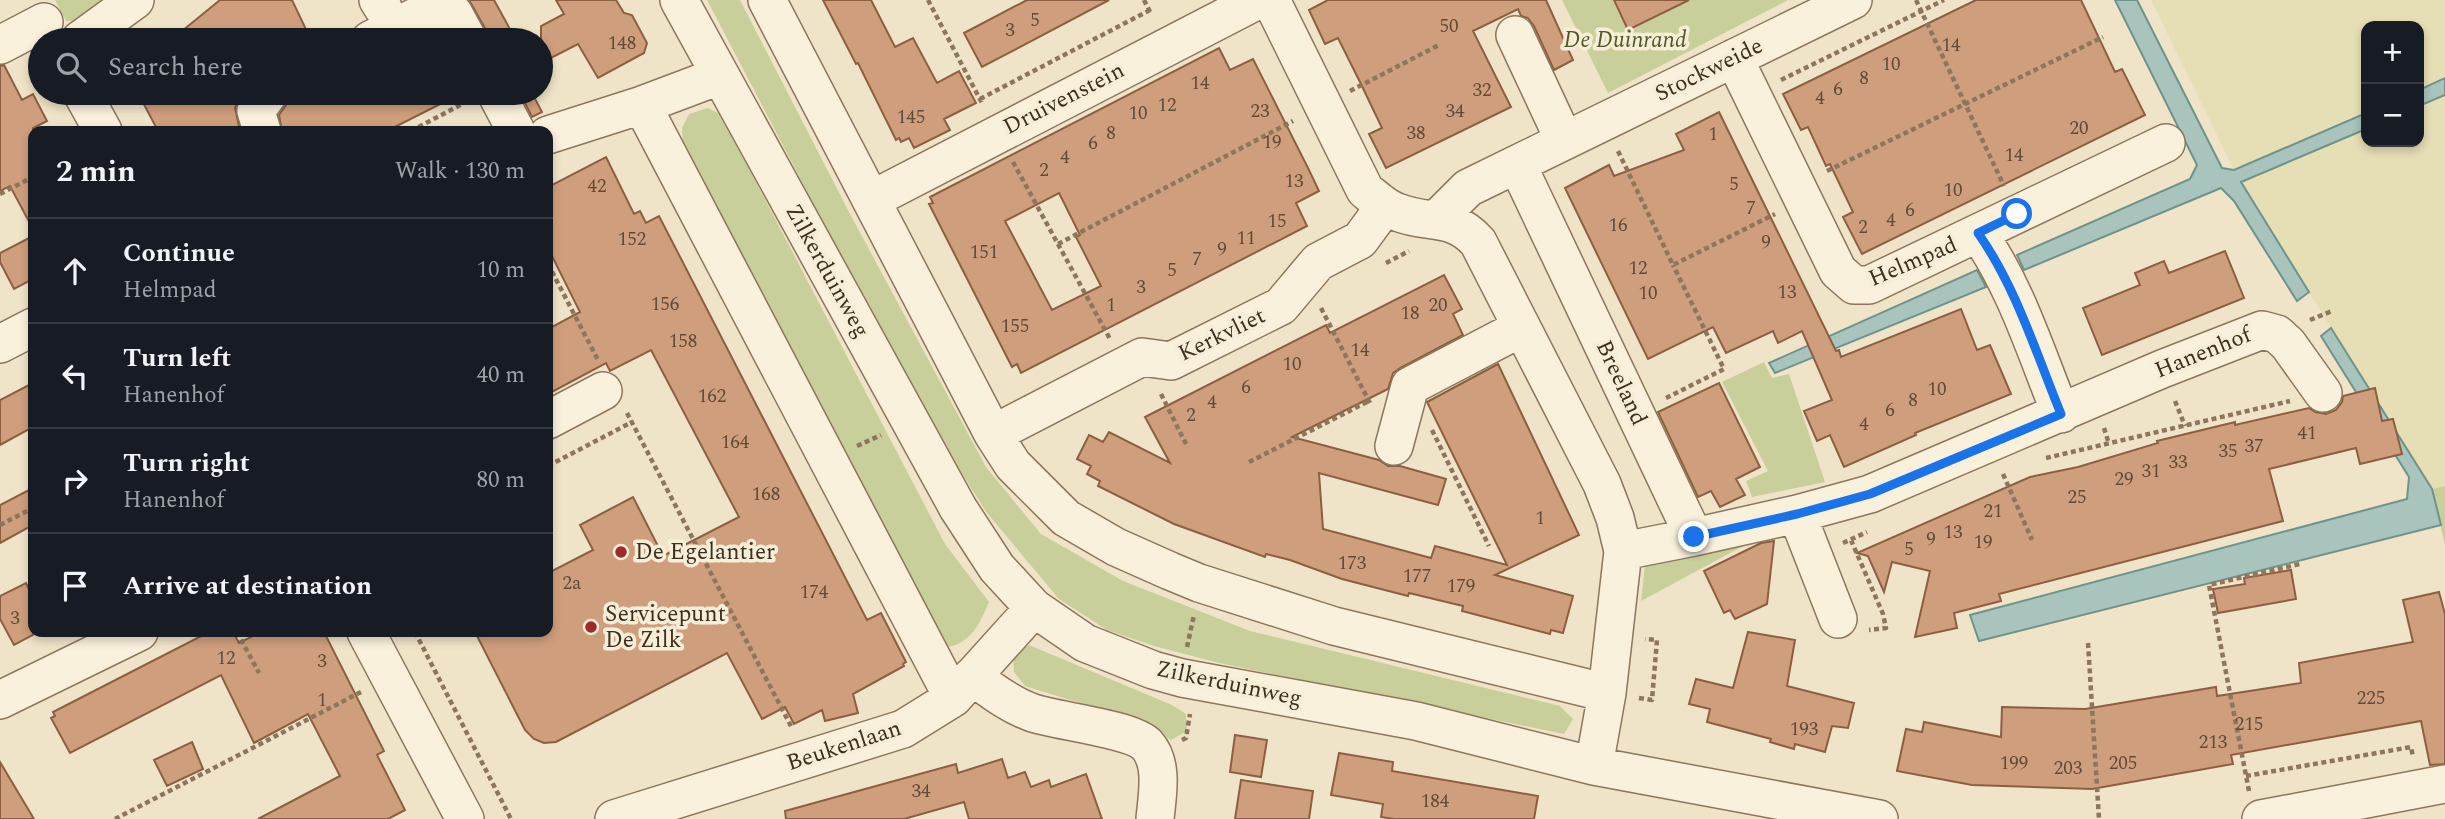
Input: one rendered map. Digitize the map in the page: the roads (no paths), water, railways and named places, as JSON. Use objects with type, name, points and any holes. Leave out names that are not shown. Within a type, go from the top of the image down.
[{"type":"street","points":[[96,28],[135,0]]},
{"type":"street","name":"Zilkerduinweg","points":[[679,0],[958,509],[990,558],[1034,608],[1086,643],[1176,676],[1416,721],[1594,766],[1880,819]]},
{"type":"street","points":[[767,0],[993,434],[1013,465],[1066,518],[1116,547],[1180,575],[1334,626],[1607,693]]},
{"type":"street","name":"Druivenstein","points":[[871,200],[1258,0]]},
{"type":"street","points":[[1271,0],[1365,190],[1399,213],[1457,225],[1469,232],[1478,242],[1602,484],[1615,517],[1623,551],[1607,693],[1594,766]]},
{"type":"street","name":"Stockweide","points":[[1564,140],[1734,58],[1832,4]]},
{"type":"street","points":[[377,16],[427,11],[454,14],[462,28]]},
{"type":"street","points":[[0,45],[28,29]]},
{"type":"street","points":[[1436,220],[1468,188],[1564,140],[1515,35]]},
{"type":"street","name":"Helmpad","points":[[1734,58],[1838,271],[1854,285],[1869,285],[2166,143]]},
{"type":"street","points":[[553,133],[642,105],[719,76]]},
{"type":"street","points":[[89,105],[100,126]]},
{"type":"street","points":[[260,105],[256,111],[260,126]]},
{"type":"street","points":[[492,105],[511,126]]},
{"type":"street","points":[[642,105],[828,460],[962,687],[1032,712],[1127,735],[1147,745],[1157,763],[1156,819]]},
{"type":"street","name":"Breeland","points":[[1517,164],[1694,537]]},
{"type":"street","name":"Kerkvliet","points":[[993,434],[1133,361],[1171,361],[1281,306],[1318,262],[1360,240],[1385,206]]},
{"type":"street","points":[[1978,233],[1996,258],[2008,283],[2061,414]]},
{"type":"street","points":[[1398,433],[1410,386],[1521,328]]},
{"type":"street","points":[[0,344],[28,330]]},
{"type":"street","name":"Hanenhof","points":[[1694,537],[1797,514],[1870,494],[2162,369],[2262,330],[2277,334],[2287,344],[2323,393]]},
{"type":"street","points":[[553,417],[609,387]]},
{"type":"street","points":[[1797,514],[1838,619]]},
{"type":"street","points":[[1623,551],[1694,537]]},
{"type":"street","name":"Beukenlaan","points":[[614,819],[903,729],[962,687],[1034,608]]},
{"type":"street","points":[[0,700],[129,637]]},
{"type":"street","points":[[369,637],[465,819]]},
{"type":"street","points":[[2256,808],[2432,786]]},
{"type":"water","points":[[2115,0],[2137,0],[2222,168],[2234,170],[2361,115],[2361,131],[2241,182],[2309,292],[2297,301],[2234,201],[2221,188],[2024,270],[2017,255],[2190,179],[2197,165]]},
{"type":"water","points":[[2445,78],[2445,95],[2424,104],[2424,88]]},
{"type":"water","points":[[1977,270],[1986,287],[1775,373],[1769,363]]},
{"type":"water","points":[[2331,328],[2432,489],[2441,525],[1979,641],[1970,615],[2407,499],[2409,477],[2321,336]]},
{"type":"place","name":"De Egelantier","points":[[621,552]]},
{"type":"place","name":"Servicepunt De Zilk","points":[[591,627]]},
{"type":"park label","name":"De Duinrand","points":[[1625,40]]}]
